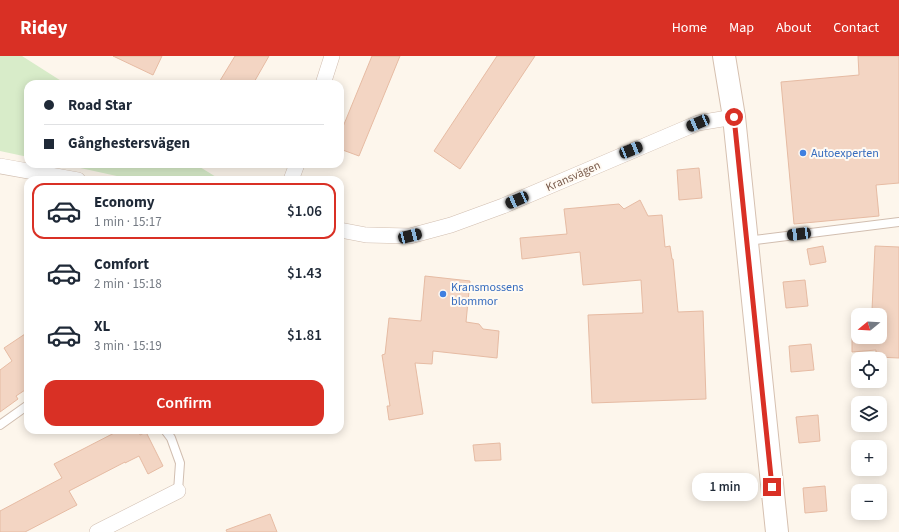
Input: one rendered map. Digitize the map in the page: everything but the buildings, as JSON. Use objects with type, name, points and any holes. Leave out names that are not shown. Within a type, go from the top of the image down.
[{"type":"street","points":[[324,80],[332,56]]},
{"type":"street","points":[[724,56],[734,117],[777,532]]},
{"type":"street","name":"Kransvägen","points":[[344,231],[366,235],[410,236],[451,225],[503,206],[698,123],[734,117]]},
{"type":"street","points":[[0,166],[56,176]]},
{"type":"street","points":[[96,532],[178,491]]},
{"type":"lane","points":[[746,241],[899,222]]},
{"type":"lane","points":[[0,425],[24,408]]},
{"type":"lane","points":[[168,434],[171,438],[180,463],[178,491]]},
{"type":"green space","points":[[0,56],[22,56],[60,80],[24,80],[24,156],[0,151]]},
{"type":"green space","points":[[80,168],[202,168],[214,176],[117,176]]},
{"type":"place","name":"Autoexperten","points":[[803,153]]},
{"type":"place","name":"Kransmossens blommor","points":[[443,294]]},
{"type":"route","points":[[734,117],[772,487]]}]
